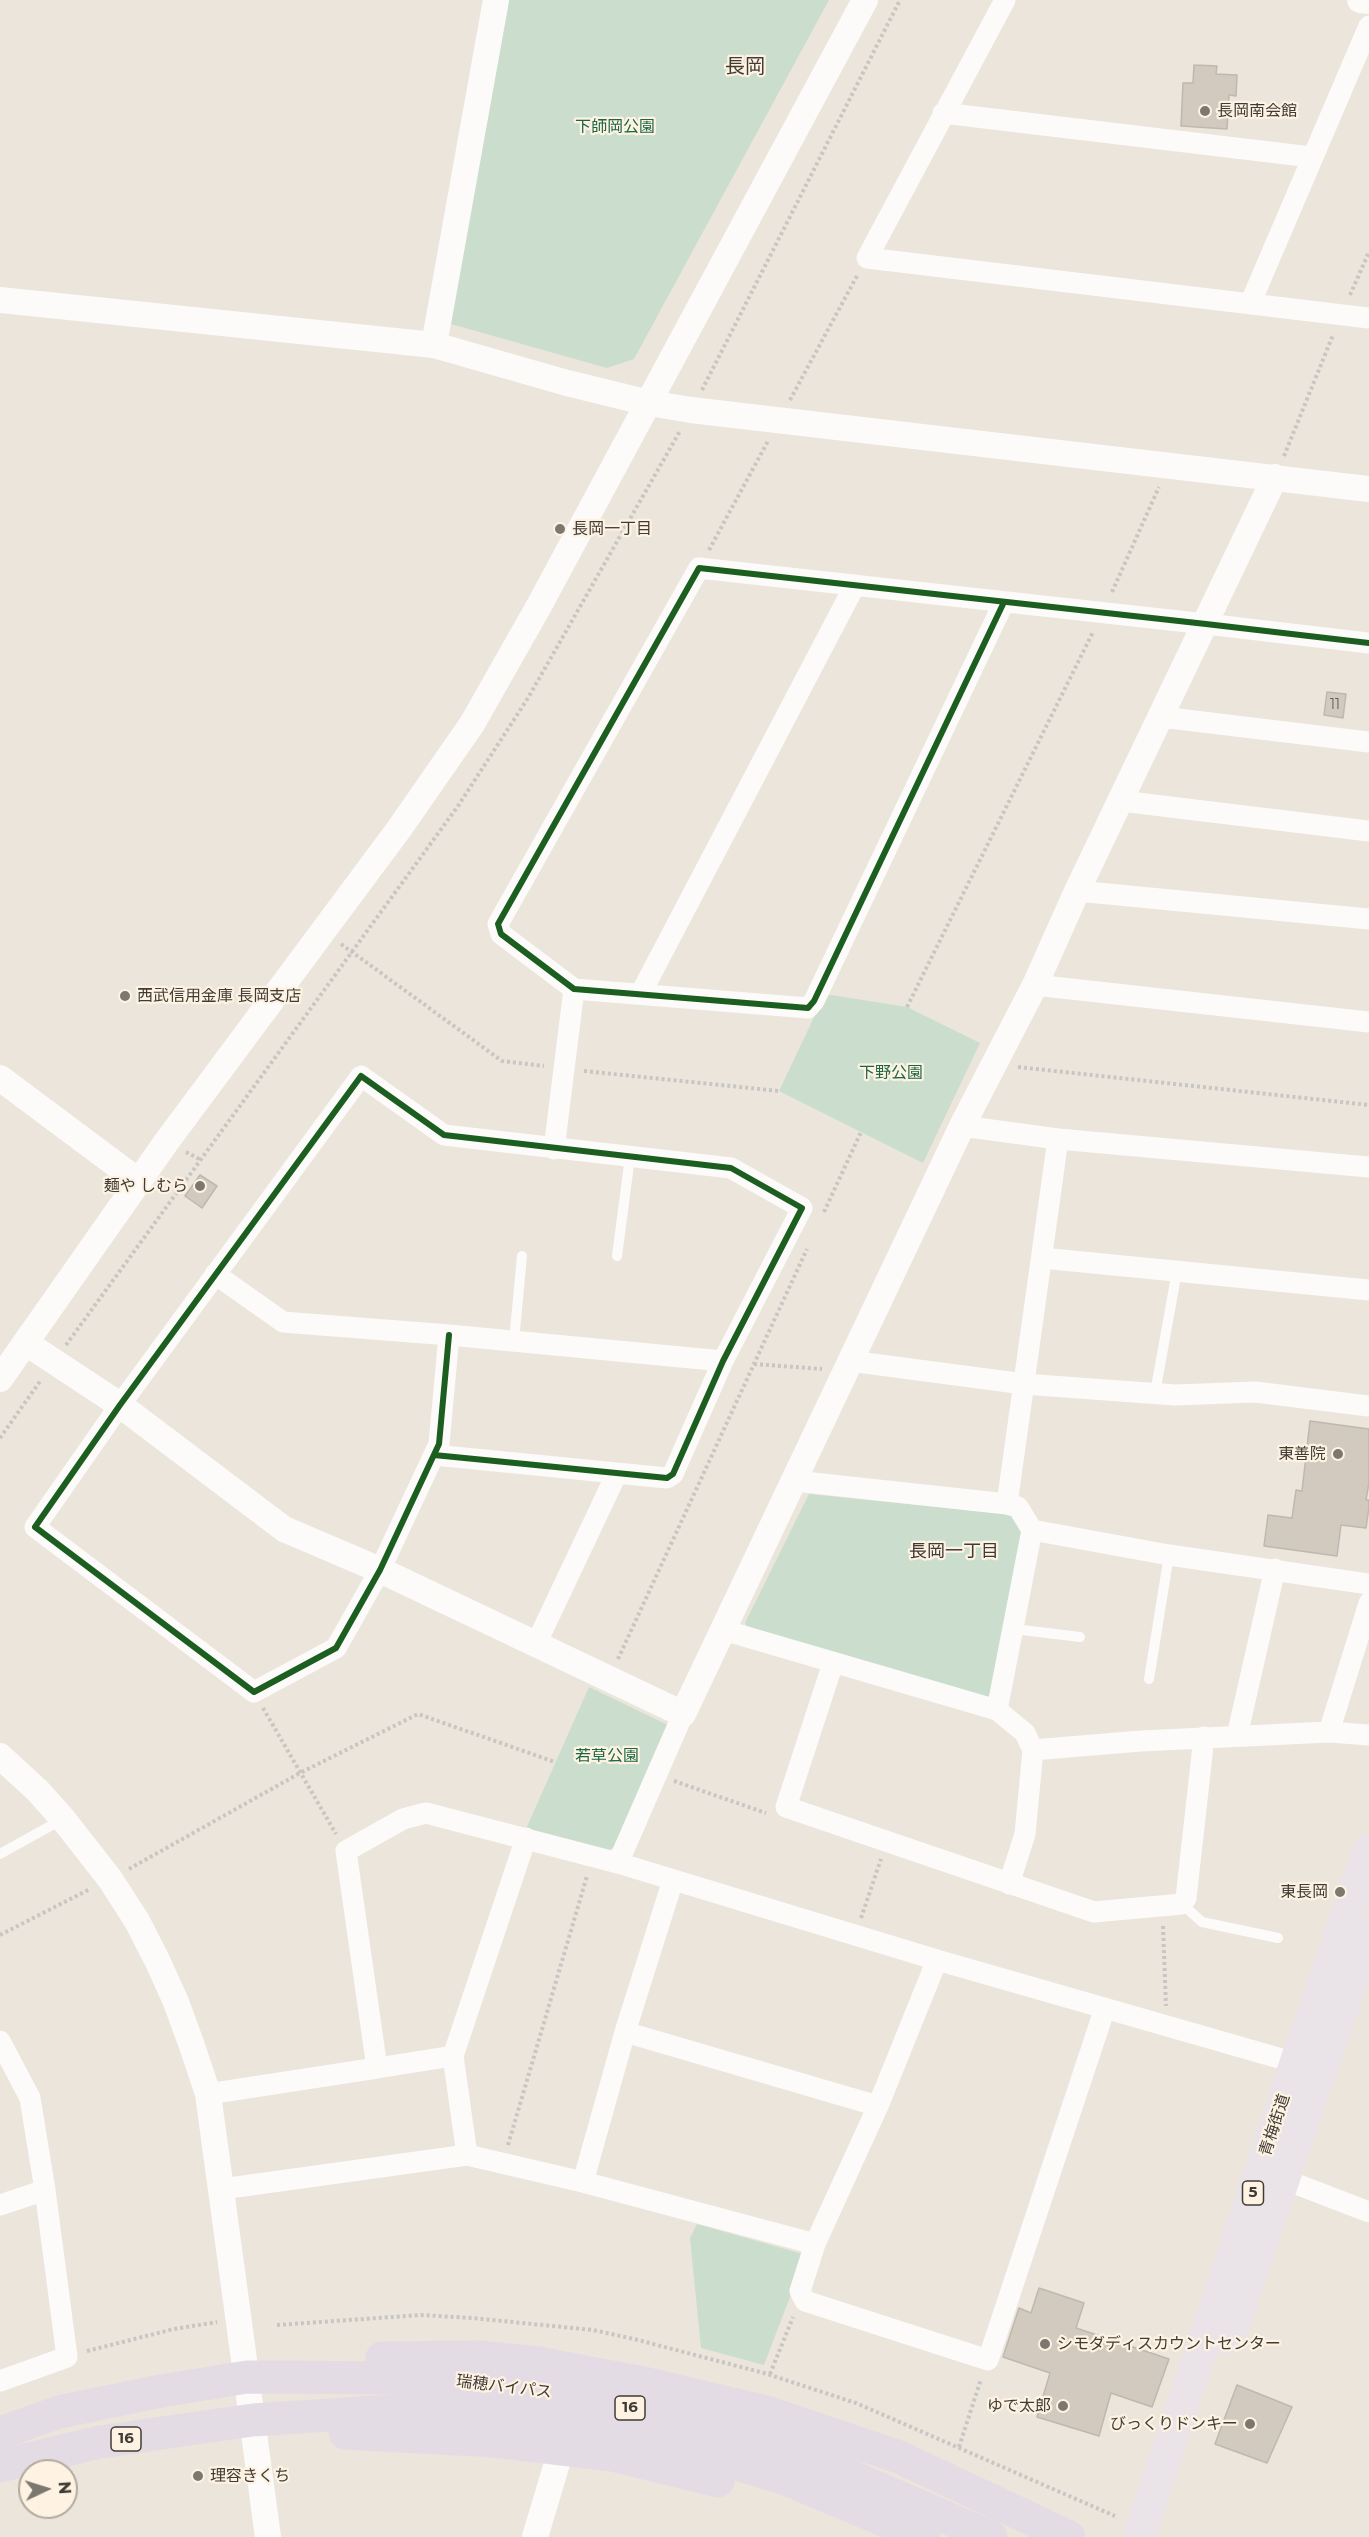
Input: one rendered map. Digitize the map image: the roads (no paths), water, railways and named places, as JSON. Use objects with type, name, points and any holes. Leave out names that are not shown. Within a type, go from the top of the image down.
[{"type":"highway","points":[[247,2377],[330,2360],[417,2356],[509,2359],[606,2375],[766,2412],[899,2457],[1069,2537]]},
{"type":"highway","name":"瑞穂バイパス","points":[[0,2433],[59,2412],[161,2391],[247,2377],[416,2378],[489,2384],[653,2412],[739,2435],[820,2463],[991,2537]]},
{"type":"highway","name":"瑞穂バイパス","points":[[0,2466],[100,2442],[253,2420],[407,2410],[510,2416],[563,2422],[664,2442],[786,2479],[924,2537]]},
{"type":"highway","points":[[253,2420],[310,2432],[495,2441],[612,2455],[748,2490],[827,2518],[872,2537]]},
{"type":"main road","name":"青梅街道","points":[[1139,2537],[1369,1850]]},
{"type":"main road","name":"青梅街道","points":[[1162,2537],[1369,1931]]},
{"type":"street","points":[[434,345],[496,0]]},
{"type":"street","points":[[0,1379],[138,1181],[323,932],[472,724],[865,0]]},
{"type":"street","points":[[1005,0],[943,112],[867,258],[1369,318]]},
{"type":"street","points":[[1360,0],[1369,1]]},
{"type":"street","points":[[1250,304],[1369,26]]},
{"type":"street","points":[[943,112],[1311,157]]},
{"type":"street","points":[[0,300],[434,345],[567,383],[648,403],[1369,489]]},
{"type":"street","points":[[618,1863],[683,1714],[962,1126],[1035,985],[1077,891],[1275,477]]},
{"type":"street","points":[[1004,602],[814,1001],[808,1008],[798,1009],[641,993],[574,989],[501,934],[498,924],[699,568],[1103,612],[1369,643]]},
{"type":"street","points":[[641,993],[855,585]]},
{"type":"street","points":[[1161,717],[1369,742]]},
{"type":"street","points":[[1121,801],[1369,831]]},
{"type":"street","points":[[1077,891],[1369,919]]},
{"type":"street","points":[[1035,985],[1369,1022]]},
{"type":"street","points":[[554,1149],[574,989]]},
{"type":"street","points":[[434,1455],[660,1479],[673,1474],[723,1361],[802,1208],[731,1168],[444,1135],[361,1076],[214,1274],[35,1527],[254,1692],[336,1648],[380,1570],[439,1444],[449,1335]]},
{"type":"street","points":[[0,1078],[138,1181]]},
{"type":"street","points":[[962,1126],[1058,1139],[1369,1167]]},
{"type":"street","points":[[1007,1504],[1058,1139]]},
{"type":"street","points":[[1042,1258],[1369,1290]]},
{"type":"street","points":[[214,1274],[283,1322],[723,1361]]},
{"type":"street","points":[[26,1343],[120,1405],[284,1529],[380,1570],[683,1714]]},
{"type":"street","points":[[848,1366],[1024,1384],[1175,1395],[1255,1392],[1369,1406]]},
{"type":"street","points":[[536,1644],[616,1475]]},
{"type":"street","points":[[795,1481],[1018,1507],[1032,1530],[997,1710]]},
{"type":"street","points":[[1032,1530],[1169,1555],[1369,1584]]},
{"type":"street","points":[[1237,1736],[1275,1569]]},
{"type":"street","points":[[1329,1732],[1369,1603]]},
{"type":"street","points":[[723,1630],[997,1710],[1025,1733],[1033,1750],[1025,1834],[1009,1884]]},
{"type":"street","points":[[833,1663],[786,1807],[1094,1911],[1182,1904],[1186,1898],[1204,1737]]},
{"type":"street","points":[[1033,1750],[1204,1737],[1329,1732],[1369,1736]]},
{"type":"street","points":[[0,1756],[37,1790],[63,1819],[110,1879],[137,1921],[167,1981],[192,2046],[208,2094],[268,2537]]},
{"type":"street","points":[[376,2068],[346,1851],[403,1819],[426,1813],[618,1863],[855,1936],[1296,2063]]},
{"type":"street","points":[[467,2155],[453,2056],[526,1838]]},
{"type":"street","points":[[583,2182],[625,2032],[673,1880]]},
{"type":"street","points":[[937,1960],[878,2106],[816,2244],[800,2291],[805,2301],[988,2360],[1105,2007]]},
{"type":"street","points":[[625,2032],[878,2106]]},
{"type":"street","points":[[0,2041],[30,2098],[67,2356],[0,2381]]},
{"type":"street","points":[[208,2094],[453,2056]]},
{"type":"street","points":[[222,2189],[467,2155],[583,2182],[816,2244]]},
{"type":"street","points":[[1283,2179],[1369,2212]]},
{"type":"street","points":[[0,2205],[45,2190]]},
{"type":"street","points":[[535,2537],[561,2450]]},
{"type":"lane","points":[[617,1256],[630,1157]]},
{"type":"lane","points":[[514,1341],[522,1256]]},
{"type":"lane","points":[[1155,1393],[1177,1271]]},
{"type":"lane","points":[[1149,1679],[1169,1555]]},
{"type":"lane","points":[[1014,1629],[1080,1637]]},
{"type":"lane","points":[[0,1854],[63,1819]]},
{"type":"lane","points":[[1182,1904],[1202,1923],[1278,1938]]},
{"type":"place","name":"長岡南会館","points":[[1205,111]]},
{"type":"place","name":"長岡一丁目","points":[[560,529]]},
{"type":"place","name":"西武信用金庫 長岡支店","points":[[125,996]]},
{"type":"place","name":"麺や しむら","points":[[200,1186]]},
{"type":"place","name":"東善院","points":[[1338,1454]]},
{"type":"place","name":"東長岡","points":[[1340,1892]]},
{"type":"place","name":"シモダディスカウントセンター","points":[[1045,2344]]},
{"type":"place","name":"ゆで太郎","points":[[1063,2406]]},
{"type":"place","name":"びっくりドンキー","points":[[1250,2424]]},
{"type":"place","name":"理容きくち","points":[[198,2476]]},
{"type":"district","name":"長岡","points":[[745,67]]},
{"type":"district","name":"長岡一丁目","points":[[954,1552]]},
{"type":"park label","name":"下師岡公園","points":[[615,127]]},
{"type":"park label","name":"下野公園","points":[[891,1073]]},
{"type":"park label","name":"若草公園","points":[[607,1756]]}]
